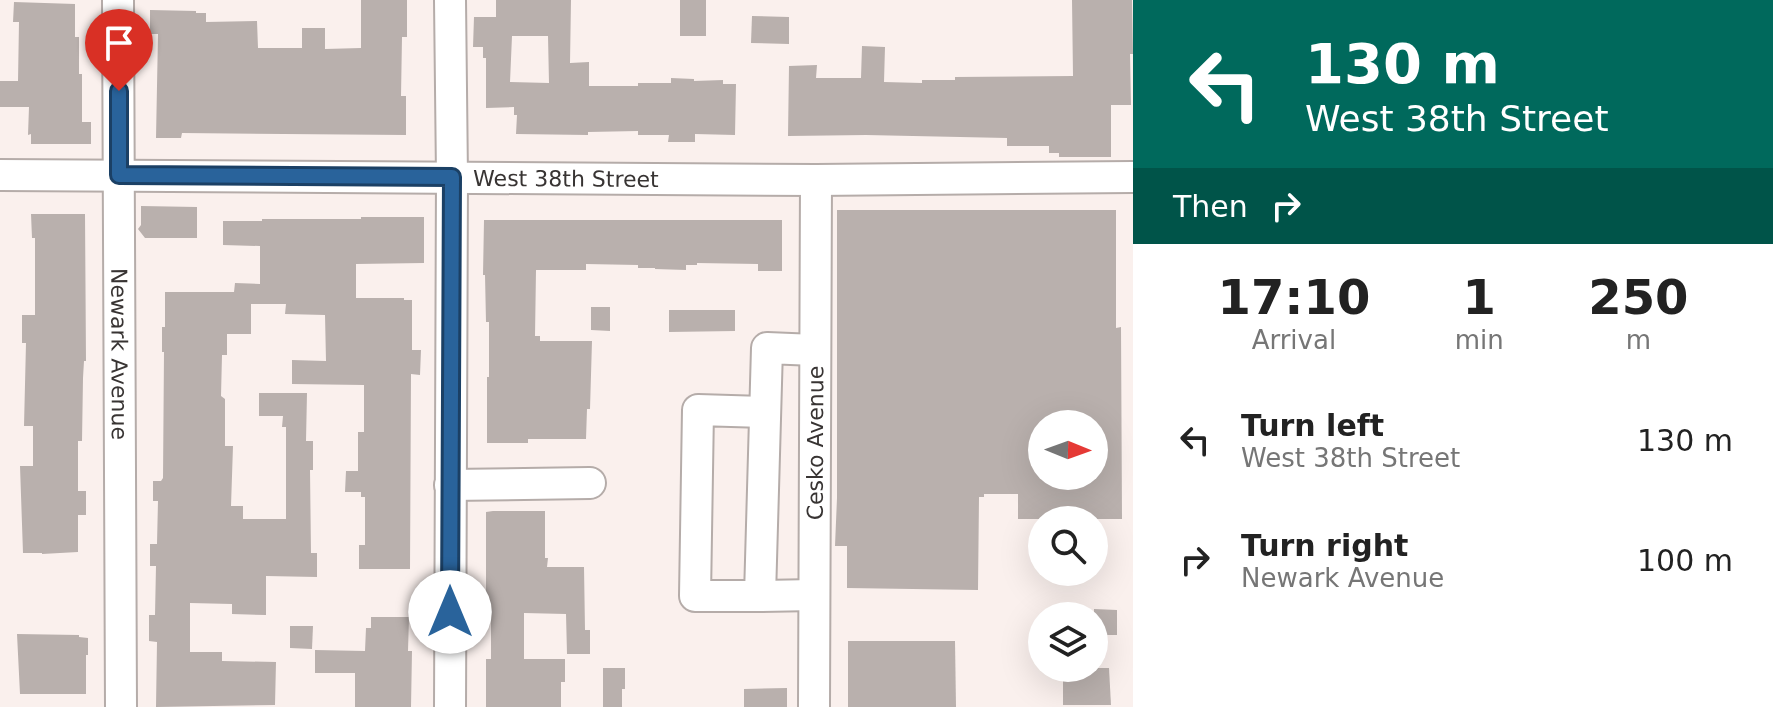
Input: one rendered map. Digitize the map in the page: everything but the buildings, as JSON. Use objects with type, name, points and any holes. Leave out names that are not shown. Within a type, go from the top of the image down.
[{"type":"street","name":"Newark Avenue","points":[[118,0],[121,707]]},
{"type":"street","points":[[450,0],[450,707]]},
{"type":"street","name":"West 38th Street","points":[[0,175],[816,180],[1133,177]]},
{"type":"street","name":"Cesko Avenue","points":[[814,707],[816,180]]},
{"type":"street","points":[[760,596],[767,348],[815,350]]},
{"type":"street","points":[[765,412],[698,410],[695,596],[814,595]]},
{"type":"street","points":[[450,485],[590,483]]},
{"type":"route","points":[[119,91],[119,175],[452,177],[450,612]]}]
